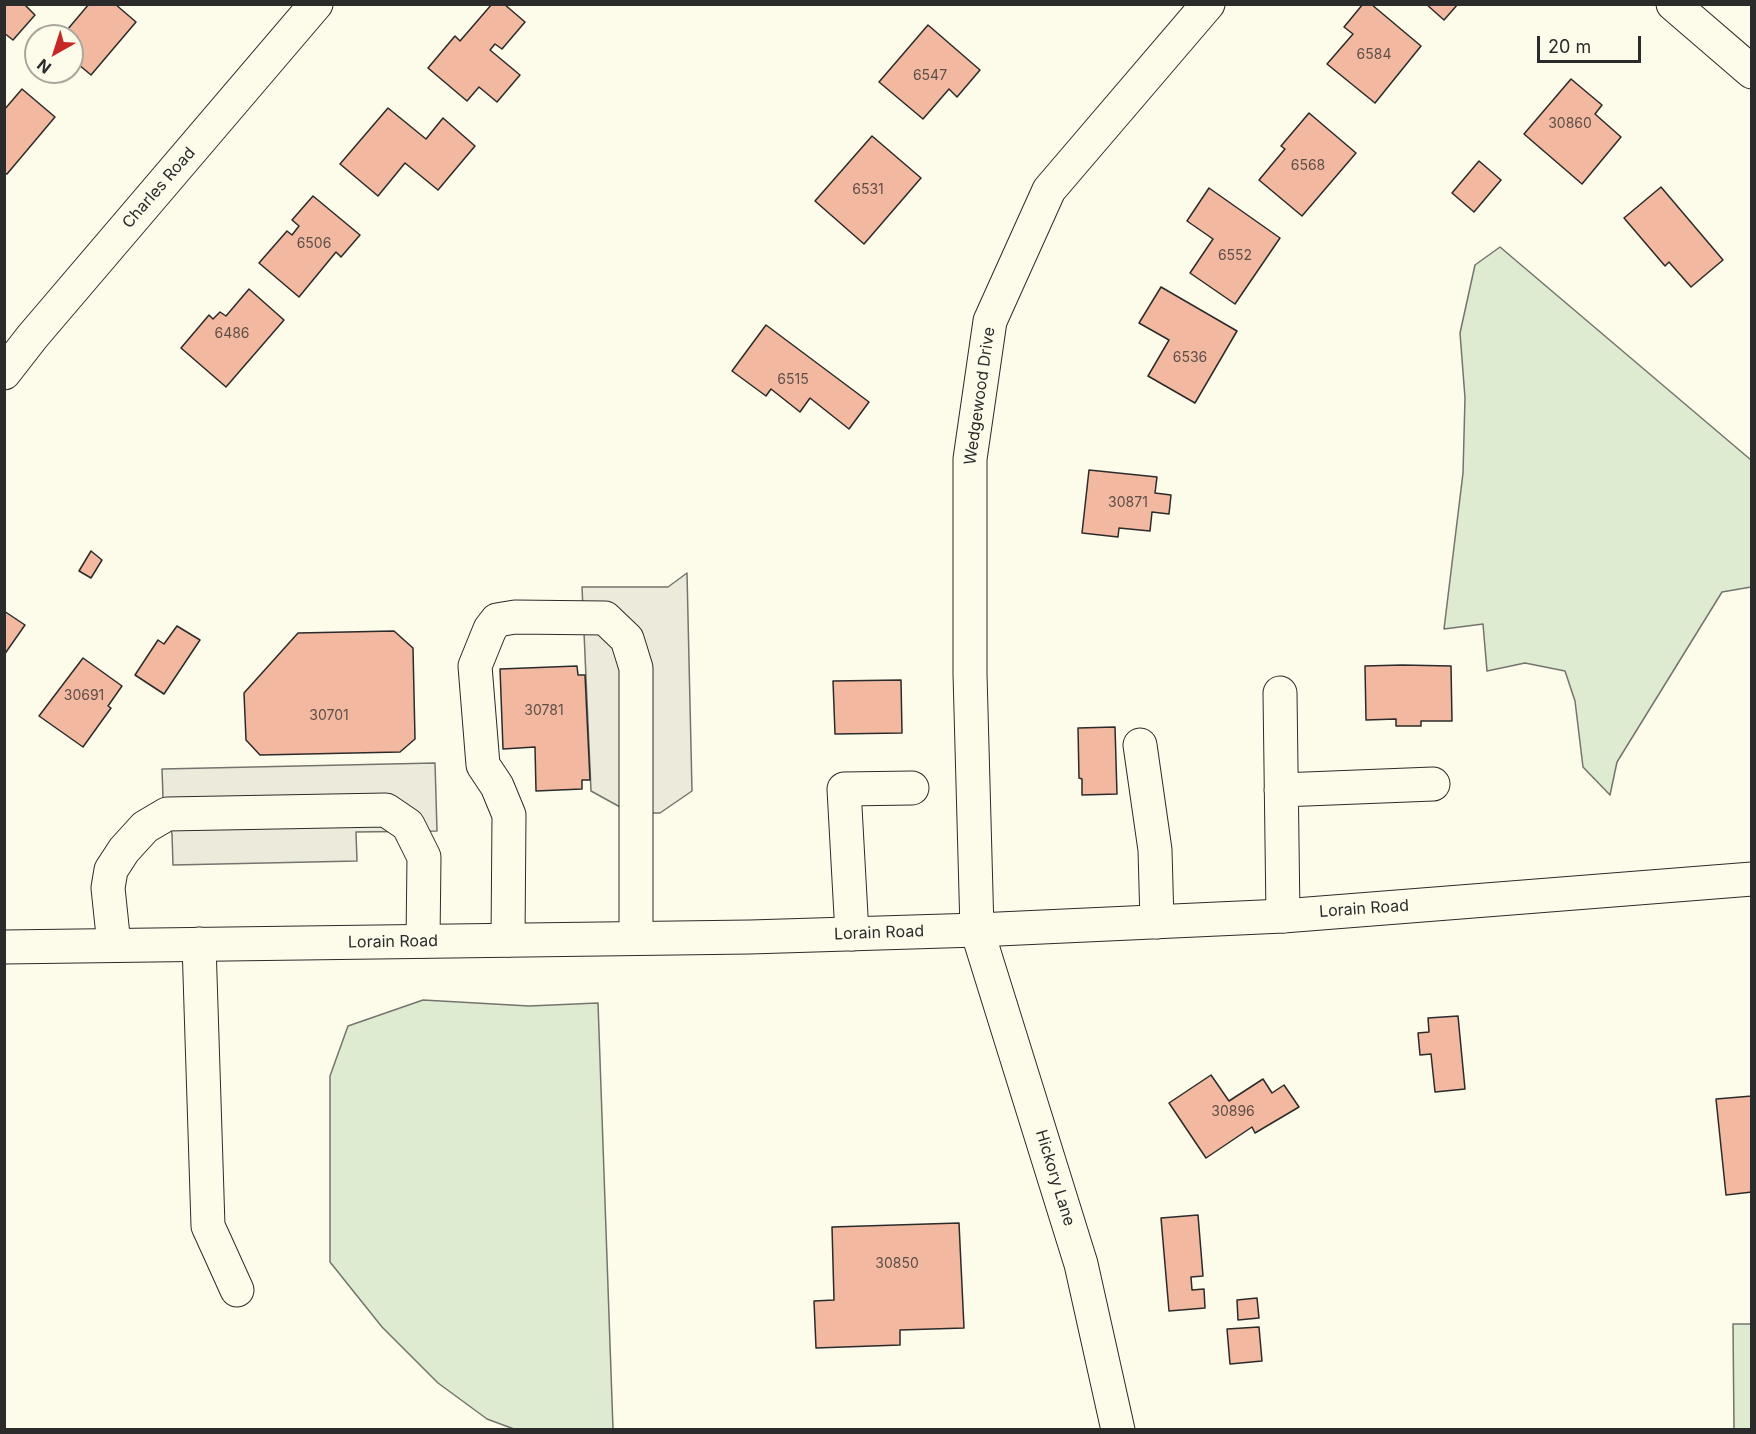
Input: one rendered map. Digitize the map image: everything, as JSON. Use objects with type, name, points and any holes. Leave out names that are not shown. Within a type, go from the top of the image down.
[{"type":"street","name":"Charles Road","points":[[4,373],[32,337],[316,4]]},
{"type":"street","name":"Wedgewood Drive","points":[[977,930],[970,674],[970,459],[990,321],[1049,190],[1208,4]]},
{"type":"street","points":[[1673,4],[1752,72]]},
{"type":"street","points":[[508,940],[509,814],[497,786],[483,765],[475,666],[490,629],[497,620],[514,617],[605,618],[627,639],[636,668],[636,938]]},
{"type":"street","points":[[1280,693],[1283,916]]},
{"type":"street","points":[[1140,745],[1155,850],[1157,922]]},
{"type":"street","points":[[1281,790],[1433,784]]},
{"type":"street","points":[[852,934],[844,789],[912,788]]},
{"type":"street","points":[[114,945],[108,888],[111,870],[124,850],[145,827],[167,814],[363,810],[386,810],[408,825],[424,856],[423,941]]},
{"type":"street","name":"Lorain Road","points":[[4,947],[636,938],[977,930],[1283,916],[1752,879]]},
{"type":"street","name":"Hickory Lane","points":[[977,930],[1082,1264],[1118,1430]]},
{"type":"street","points":[[199,944],[208,1226],[237,1290]]},
{"type":"green space","points":[[1500,247],[1751,460],[1751,587],[1722,592],[1617,762],[1610,795],[1583,767],[1575,701],[1565,671],[1525,663],[1487,671],[1483,624],[1444,629],[1463,473],[1465,398],[1460,333],[1475,265]]},
{"type":"green space","points":[[423,1000],[529,1006],[598,1003],[613,1429],[514,1429],[487,1419],[438,1383],[382,1327],[330,1262],[330,1076],[348,1026]]},
{"type":"green space","points":[[1733,1324],[1751,1324],[1751,1429],[1734,1429]]},
{"type":"shaded area","points":[[687,573],[692,791],[660,813],[631,813],[591,791],[582,587],[668,587]]},
{"type":"shaded area","points":[[435,763],[437,831],[356,832],[357,861],[173,865],[172,834],[163,798],[162,769]]},
{"type":"building","points":[[4,4],[24,4],[35,15],[27,24],[24,24],[24,28],[13,40],[4,33]]},
{"type":"building","points":[[89,4],[115,4],[136,22],[91,75],[84,69],[84,24],[72,24]]},
{"type":"building","points":[[492,4],[504,4],[525,22],[502,49],[495,44],[490,50],[520,75],[497,102],[479,87],[467,101],[428,68],[455,36],[460,41]]},
{"type":"building","points":[[1363,4],[1371,4],[1421,46],[1375,103],[1327,64],[1353,34],[1344,27]]},
{"type":"building","points":[[1426,4],[1458,4],[1444,20]]},
{"type":"building","points":[[928,25],[980,70],[957,97],[949,89],[923,119],[879,82]]},
{"type":"building","points":[[1571,79],[1602,105],[1595,114],[1621,137],[1582,184],[1524,134]]},
{"type":"building","points":[[22,89],[55,117],[7,174],[4,173],[4,110]]},
{"type":"building","points":[[388,108],[426,139],[443,118],[475,146],[438,190],[405,163],[378,196],[340,164]]},
{"type":"building","points":[[1309,113],[1356,153],[1302,216],[1259,180],[1285,149],[1281,146]]},
{"type":"building","points":[[872,136],[921,178],[864,244],[815,201]]},
{"type":"building","points":[[1479,161],[1501,180],[1474,212],[1452,193]]},
{"type":"building","points":[[1661,187],[1723,260],[1691,287],[1669,262],[1665,266],[1624,218]]},
{"type":"building","points":[[1209,188],[1280,238],[1235,304],[1190,273],[1213,239],[1187,221]]},
{"type":"building","points":[[313,196],[360,235],[341,257],[336,252],[299,297],[259,263],[287,231],[292,235],[299,226],[292,220]]},
{"type":"building","points":[[1161,287],[1237,331],[1195,403],[1148,376],[1169,340],[1139,323]]},
{"type":"building","points":[[249,289],[284,320],[226,387],[181,348],[209,315],[213,319],[220,312],[226,316]]},
{"type":"building","points":[[766,325],[869,402],[849,429],[810,398],[800,412],[771,389],[766,396],[732,371]]},
{"type":"building","points":[[1089,470],[1157,477],[1155,493],[1171,495],[1169,514],[1152,512],[1150,531],[1119,528],[1118,537],[1082,533]]},
{"type":"building","points":[[91,551],[102,560],[91,578],[79,571]]},
{"type":"building","points":[[4,611],[25,625],[4,655]]},
{"type":"building","points":[[177,626],[200,640],[164,694],[135,675],[158,640],[164,644]]},
{"type":"building","points":[[394,631],[413,648],[415,739],[400,752],[260,755],[246,740],[244,693],[298,633]]},
{"type":"building","points":[[83,658],[122,686],[108,706],[111,708],[83,747],[39,716]]},
{"type":"building","points":[[577,666],[578,675],[585,675],[590,780],[582,780],[582,789],[536,791],[535,747],[503,749],[500,669]]},
{"type":"building","points":[[1365,666],[1451,666],[1452,721],[1421,721],[1421,726],[1396,726],[1396,719],[1366,720]]},
{"type":"building","points":[[901,680],[902,733],[835,734],[833,681]]},
{"type":"building","points":[[1115,727],[1117,794],[1082,795],[1082,779],[1079,778],[1078,728]]},
{"type":"building","points":[[1458,1016],[1465,1089],[1435,1092],[1431,1054],[1420,1055],[1418,1033],[1429,1032],[1428,1018]]},
{"type":"building","points":[[1211,1075],[1229,1101],[1263,1079],[1272,1093],[1284,1085],[1299,1107],[1255,1133],[1252,1127],[1206,1158],[1169,1103]]},
{"type":"building","points":[[1752,1096],[1752,1192],[1726,1195],[1716,1099]]},
{"type":"building","points":[[1198,1215],[1203,1276],[1191,1277],[1192,1290],[1204,1289],[1205,1308],[1169,1311],[1161,1218]]},
{"type":"building","points":[[959,1223],[964,1328],[900,1330],[900,1345],[816,1348],[814,1301],[834,1300],[832,1227]]},
{"type":"building","points":[[1257,1298],[1259,1318],[1238,1320],[1237,1300]]},
{"type":"building","points":[[1259,1327],[1262,1361],[1230,1364],[1227,1329]]}]
